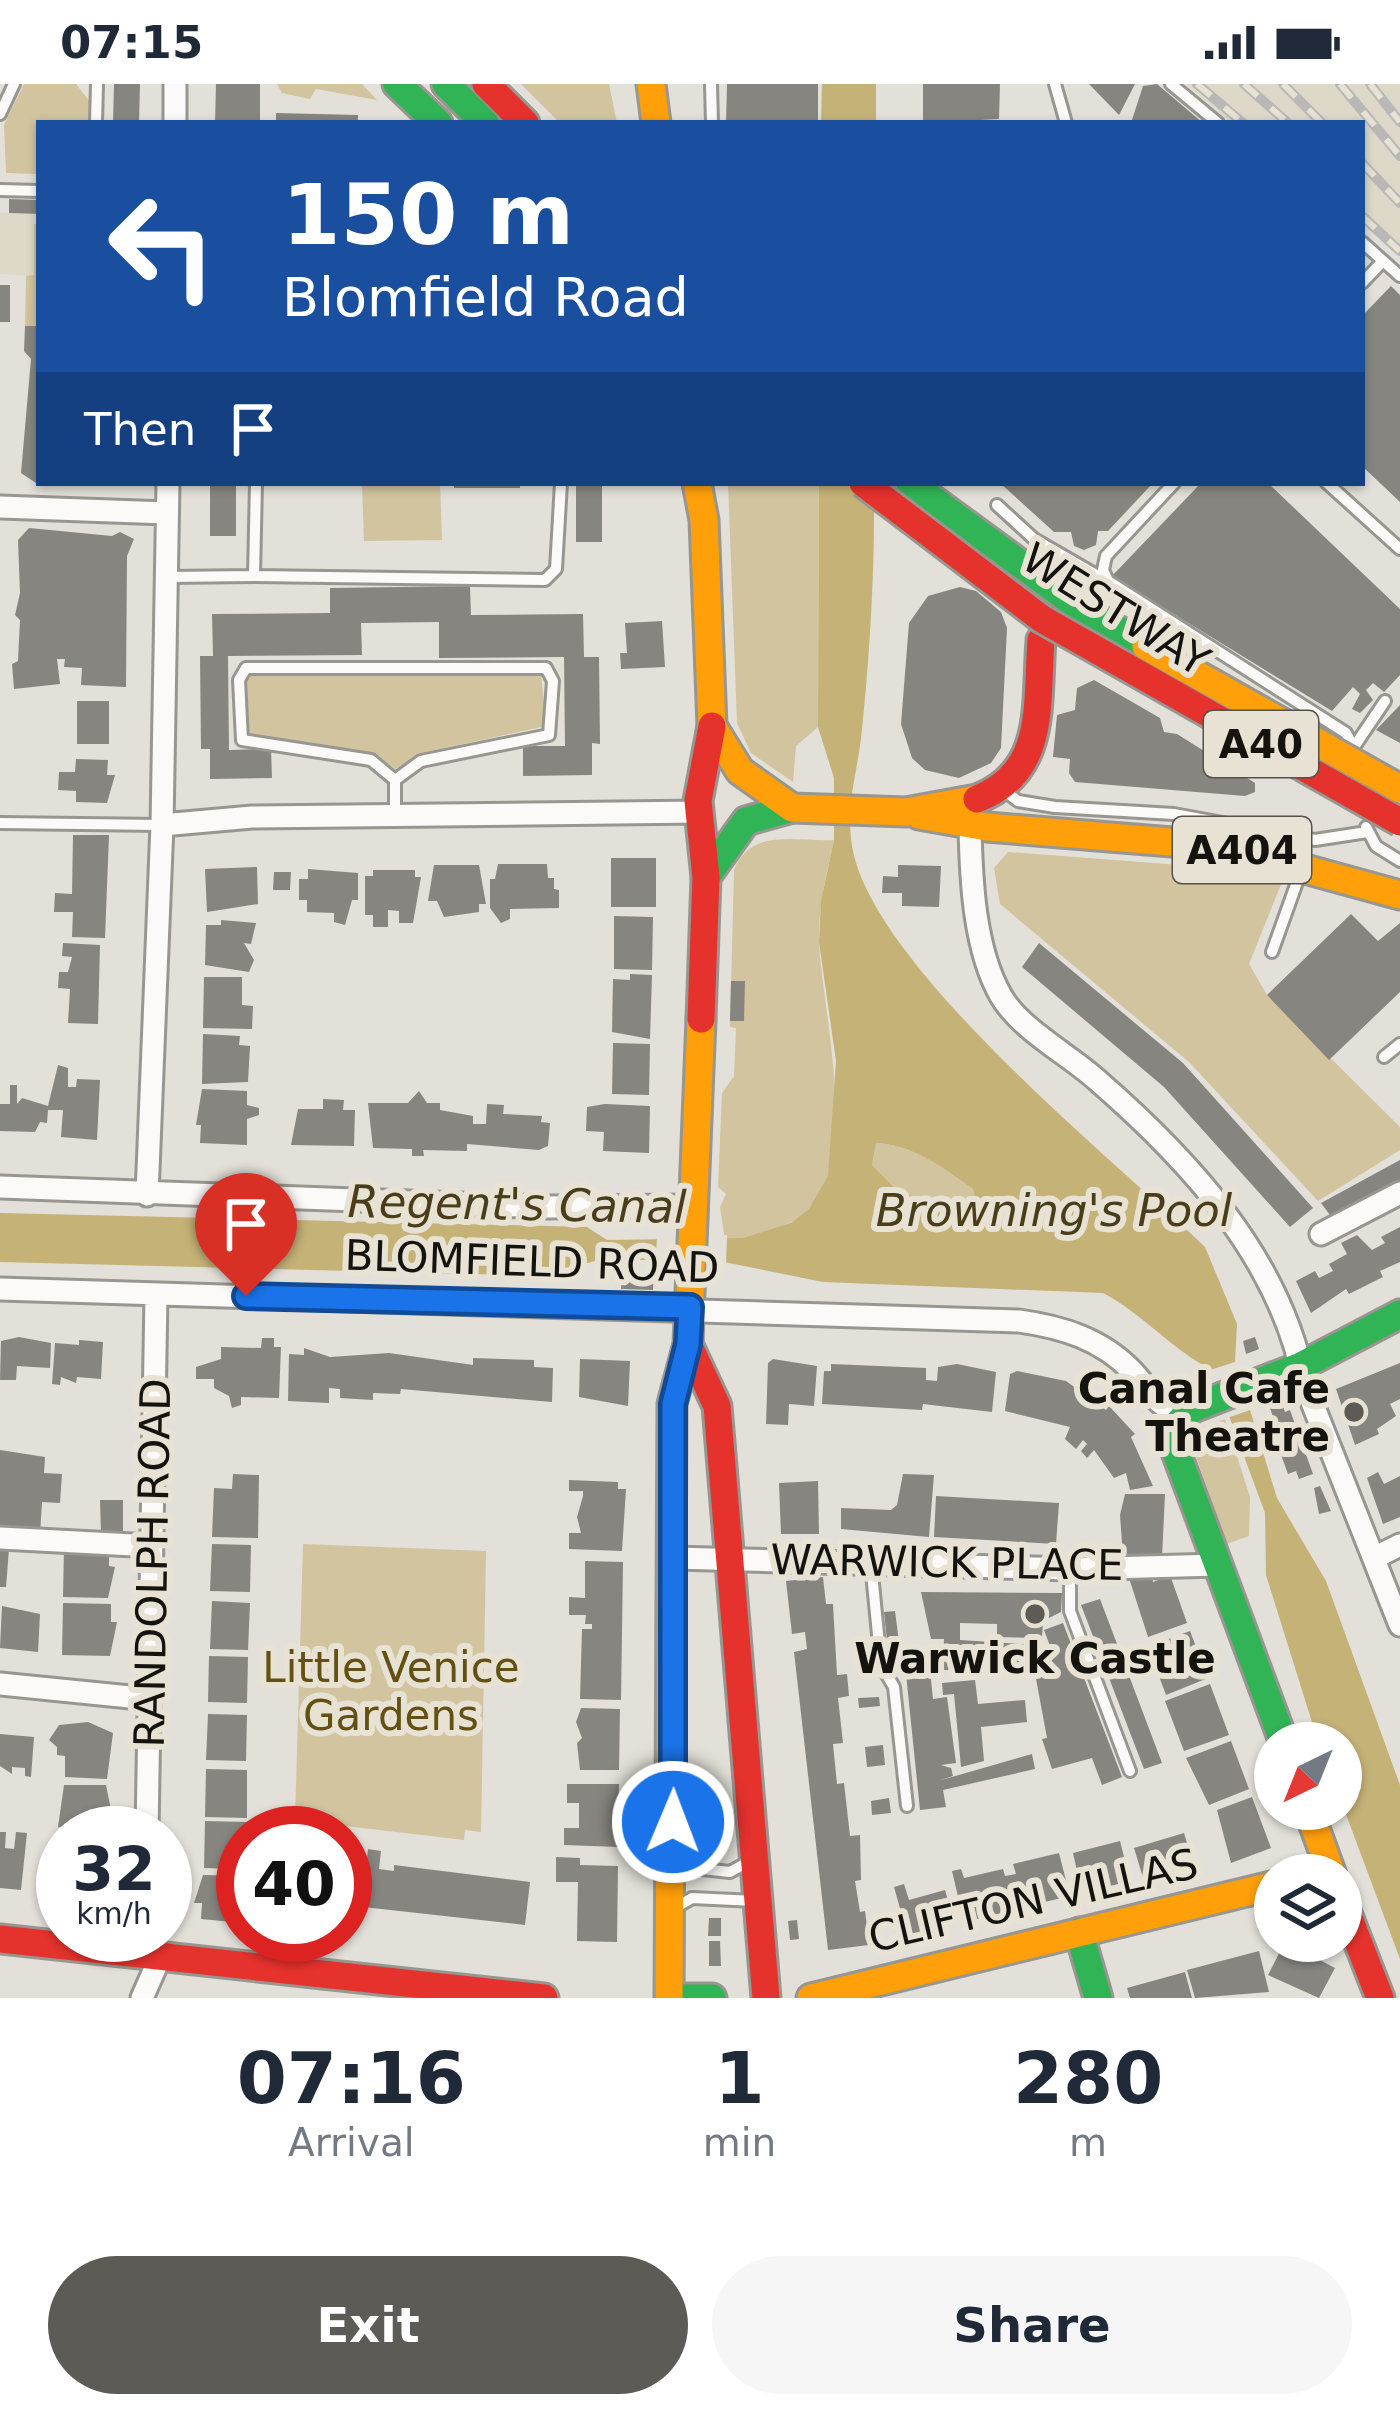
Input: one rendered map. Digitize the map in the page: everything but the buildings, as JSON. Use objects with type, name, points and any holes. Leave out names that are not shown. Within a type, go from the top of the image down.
[{"type":"main road","points":[[397,84],[436,120]]},
{"type":"main road","points":[[427,84],[438,120]]},
{"type":"main road","points":[[446,84],[482,120]]},
{"type":"main road","points":[[486,84],[522,120]]},
{"type":"main road","points":[[651,84],[656,120]]},
{"type":"main road","points":[[668,1998],[673,1866],[673,1404],[688,1344],[693,1277],[706,877],[698,852],[701,757],[712,726],[704,520],[698,486]]},
{"type":"main road","points":[[704,520],[714,486]]},
{"type":"main road","name":"WESTWAY","points":[[867,486],[1042,620],[1400,822]]},
{"type":"main road","name":"WESTWAY","points":[[914,486],[1083,610],[1397,776]]},
{"type":"main road","points":[[1003,789],[1033,751],[1041,640]]},
{"type":"main road","points":[[712,726],[740,771],[804,809]]},
{"type":"main road","name":"A404","points":[[804,809],[906,812],[970,802],[1003,789]]},
{"type":"main road","points":[[706,877],[746,820],[804,809]]},
{"type":"main road","name":"A404","points":[[906,812],[970,826],[1192,842],[1304,864],[1400,896]]},
{"type":"main road","points":[[1275,1722],[1172,1441],[1183,1416],[1301,1366],[1400,1314]]},
{"type":"main road","points":[[688,1344],[717,1406],[766,1998]]},
{"type":"main road","name":"CLIFTON VILLAS","points":[[890,1998],[1254,1891]]},
{"type":"main road","name":"CLIFTON VILLAS","points":[[811,1998],[1254,1910]]},
{"type":"main road","points":[[0,1940],[36,1942]]},
{"type":"main road","points":[[1081,1942],[1098,1998]]},
{"type":"main road","points":[[1362,1952],[1380,1998]]},
{"type":"main road","points":[[192,1953],[544,1998]]},
{"type":"main road","points":[[683,1998],[712,1998]]},
{"type":"street","points":[[175,84],[175,120]]},
{"type":"street","points":[[148,1195],[162,825],[168,486]]},
{"type":"street","points":[[0,506],[167,513]]},
{"type":"street","points":[[162,825],[395,815],[700,812]]},
{"type":"street","points":[[970,826],[970,878],[1003,998],[1163,1140],[1246,1240],[1299,1348],[1301,1366],[1400,1625]]},
{"type":"street","points":[[0,1187],[696,1219]]},
{"type":"street","points":[[1322,1234],[1400,1193]]},
{"type":"street","name":"BLOMFIELD ROAD","points":[[0,1289],[690,1307],[1019,1321],[1062,1329],[1119,1359],[1160,1405],[1183,1416]]},
{"type":"street","name":"RANDOLPH ROAD","points":[[148,1806],[156,1294]]},
{"type":"street","points":[[0,1538],[152,1546]]},
{"type":"street","points":[[1376,1557],[1400,1545]]},
{"type":"street","name":"WARWICK PLACE","points":[[675,1558],[1070,1569],[1218,1565]]},
{"type":"street","points":[[0,1684],[150,1699]]},
{"type":"street","points":[[142,1998],[148,1962]]},
{"type":"lane","points":[[0,114],[14,84]]},
{"type":"lane","points":[[96,120],[97,84]]},
{"type":"lane","points":[[711,84],[712,120]]},
{"type":"lane","points":[[1055,84],[1065,120]]},
{"type":"lane","points":[[1171,84],[1214,120]]},
{"type":"lane","points":[[0,190],[36,191]]},
{"type":"lane","points":[[1365,245],[1400,276]]},
{"type":"lane","points":[[1365,280],[1383,261]]},
{"type":"lane","points":[[254,576],[256,486]]},
{"type":"lane","points":[[167,577],[545,580],[556,569],[561,486]]},
{"type":"lane","points":[[1108,581],[1102,570],[1106,556],[1171,486]]},
{"type":"lane","points":[[1330,486],[1400,549]]},
{"type":"lane","points":[[998,505],[1034,539],[1318,714],[1346,733],[1353,747]]},
{"type":"lane","points":[[1210,664],[1397,776]]},
{"type":"lane","points":[[246,668],[546,668],[553,681],[549,735],[421,761],[395,780],[371,760],[242,740],[239,680],[246,668]]},
{"type":"lane","points":[[1353,747],[1385,701]]},
{"type":"lane","points":[[1397,776],[1370,789],[1364,817],[1376,846],[1400,861]]},
{"type":"lane","points":[[395,780],[395,815]]},
{"type":"lane","points":[[1003,789],[1018,801],[1174,814],[1315,840],[1367,832]]},
{"type":"lane","points":[[0,823],[162,825]]},
{"type":"lane","points":[[1272,952],[1304,864]]},
{"type":"lane","points":[[1384,1057],[1400,1044]]},
{"type":"lane","points":[[872,1563],[880,1665],[894,1687],[907,1806]]},
{"type":"lane","points":[[1070,1569],[1070,1611],[1130,1771]]},
{"type":"lane","points":[[673,1866],[730,1872],[751,1860]]},
{"type":"lane","points":[[672,1909],[692,1898],[759,1902]]},
{"type":"shaded area","points":[[1187,84],[1400,84],[1400,257],[1365,227],[1365,120],[1228,120]]},
{"type":"shaded area","points":[[0,213],[35,214],[34,276],[0,274]]},
{"type":"green space","points":[[24,84],[76,84],[90,102],[88,120],[36,120],[36,174],[6,173],[4,125]]},
{"type":"green space","points":[[277,84],[362,84],[377,100],[316,89],[310,99],[282,93]]},
{"type":"green space","points":[[521,84],[609,84],[616,120],[557,120]]},
{"type":"green space","points":[[36,224],[36,326],[25,326],[26,276],[34,275]]},
{"type":"green space","points":[[362,486],[440,486],[442,540],[364,541]]},
{"type":"green space","points":[[728,486],[819,486],[818,727],[796,746],[793,782],[751,753],[737,723]]},
{"type":"green space","points":[[255,671],[541,673],[546,726],[427,752],[396,769],[375,757],[249,735],[245,682]]},
{"type":"green space","points":[[834,840],[819,927],[834,1080],[833,1155],[824,1185],[809,1209],[781,1227],[725,1241],[720,1207],[726,1194],[718,1187],[722,1093],[734,1076],[736,1028],[730,1027],[734,870],[741,856],[763,842]]},
{"type":"green space","points":[[1008,852],[1207,867],[1282,882],[1249,964],[1267,995],[1400,1127],[1400,1150],[1318,1201],[1189,1062],[1000,904],[994,868]]},
{"type":"green space","points":[[876,1143],[903,1148],[939,1166],[973,1189],[976,1202],[959,1223],[893,1186],[872,1165]]},
{"type":"green space","points":[[1225,1419],[1250,1497],[1249,1536],[1227,1544],[1191,1443],[1203,1427]]},
{"type":"green space","name":"Little Venice Gardens","points":[[303,1544],[486,1551],[481,1832],[465,1830],[464,1840],[372,1829],[372,1806],[295,1806]]},
{"type":"water","points":[[822,84],[876,84],[876,120],[821,120]]},
{"type":"water","name":"Browning's Pool","points":[[819,486],[874,486],[869,643],[850,817],[852,846],[869,894],[902,947],[948,1002],[1058,1113],[1205,1247],[1237,1324],[1235,1361],[1277,1498],[1326,1581],[1400,1785],[1400,1959],[1352,1830],[1362,1830],[1362,1722],[1312,1722],[1266,1575],[1265,1513],[1212,1370],[1103,1293],[823,1282],[724,1262],[601,1259],[546,1276],[0,1262],[0,1213],[587,1227],[607,1240],[743,1238],[791,1223],[809,1209],[828,1176],[836,1061],[819,942],[821,901],[834,840],[834,778],[818,727]],"holes":[[[876,1143],[915,1153],[973,1189],[976,1202],[958,1222],[893,1186],[872,1165]]]},
{"type":"pier","points":[[657,1234],[727,1235],[726,1268],[656,1266]]},
{"type":"pier","points":[[1241,1360],[1253,1409],[1227,1418],[1204,1372]]},
{"type":"railway","points":[[1197,84],[1239,120]]},
{"type":"railway","points":[[1244,84],[1285,120]]},
{"type":"railway","points":[[1283,84],[1319,120]]},
{"type":"railway","points":[[1340,84],[1400,156]]},
{"type":"railway","points":[[1370,84],[1400,122]]},
{"type":"railway","points":[[1365,166],[1400,203]]},
{"type":"railway","points":[[1365,219],[1400,251]]},
{"type":"traffic: fast","points":[[397,84],[435,120]]},
{"type":"traffic: fast","points":[[446,84],[482,120]]},
{"type":"traffic: fast","points":[[914,486],[1083,610],[1146,646]]},
{"type":"traffic: fast","points":[[706,877],[746,821],[792,808]]},
{"type":"traffic: fast","points":[[1276,1722],[1176,1452],[1175,1427],[1191,1409],[1301,1366],[1400,1314]]},
{"type":"traffic: fast","points":[[1079,1932],[1098,1998]]},
{"type":"traffic: fast","points":[[683,1998],[712,1998]]},
{"type":"traffic: slow","points":[[651,84],[656,120]]},
{"type":"traffic: slow","points":[[698,486],[704,520],[712,726],[740,771],[792,808],[906,812],[977,799]]},
{"type":"traffic: slow","points":[[1146,646],[1400,789]]},
{"type":"traffic: slow","points":[[919,815],[987,827],[1221,846],[1400,895]]},
{"type":"traffic: slow","points":[[669,1998],[672,1404],[688,1344],[701,1019]]},
{"type":"traffic: slow","points":[[1316,1830],[1324,1854]]},
{"type":"traffic: slow","points":[[811,1998],[1254,1890]]},
{"type":"traffic: jam","points":[[486,84],[522,120]]},
{"type":"traffic: jam","points":[[867,486],[1042,619],[1400,822]]},
{"type":"traffic: jam","points":[[977,799],[1000,787],[1027,754],[1037,712],[1041,640]]},
{"type":"traffic: jam","points":[[701,1019],[706,877],[698,801],[712,726]]},
{"type":"traffic: jam","points":[[688,1344],[717,1406],[766,1998]]},
{"type":"traffic: jam","points":[[0,1939],[544,1998]]},
{"type":"traffic: jam","points":[[1362,1952],[1380,1998]]},
{"type":"place","name":"Canal Cafe Theatre","points":[[1354,1412]]},
{"type":"place","name":"Warwick Castle","points":[[1035,1614]]},
{"type":"route","points":[[246,1296],[690,1307],[688,1344],[673,1404],[673,1822]]},
{"type":"water label","name":"Regent's Canal","points":[[517,1204]]}]
